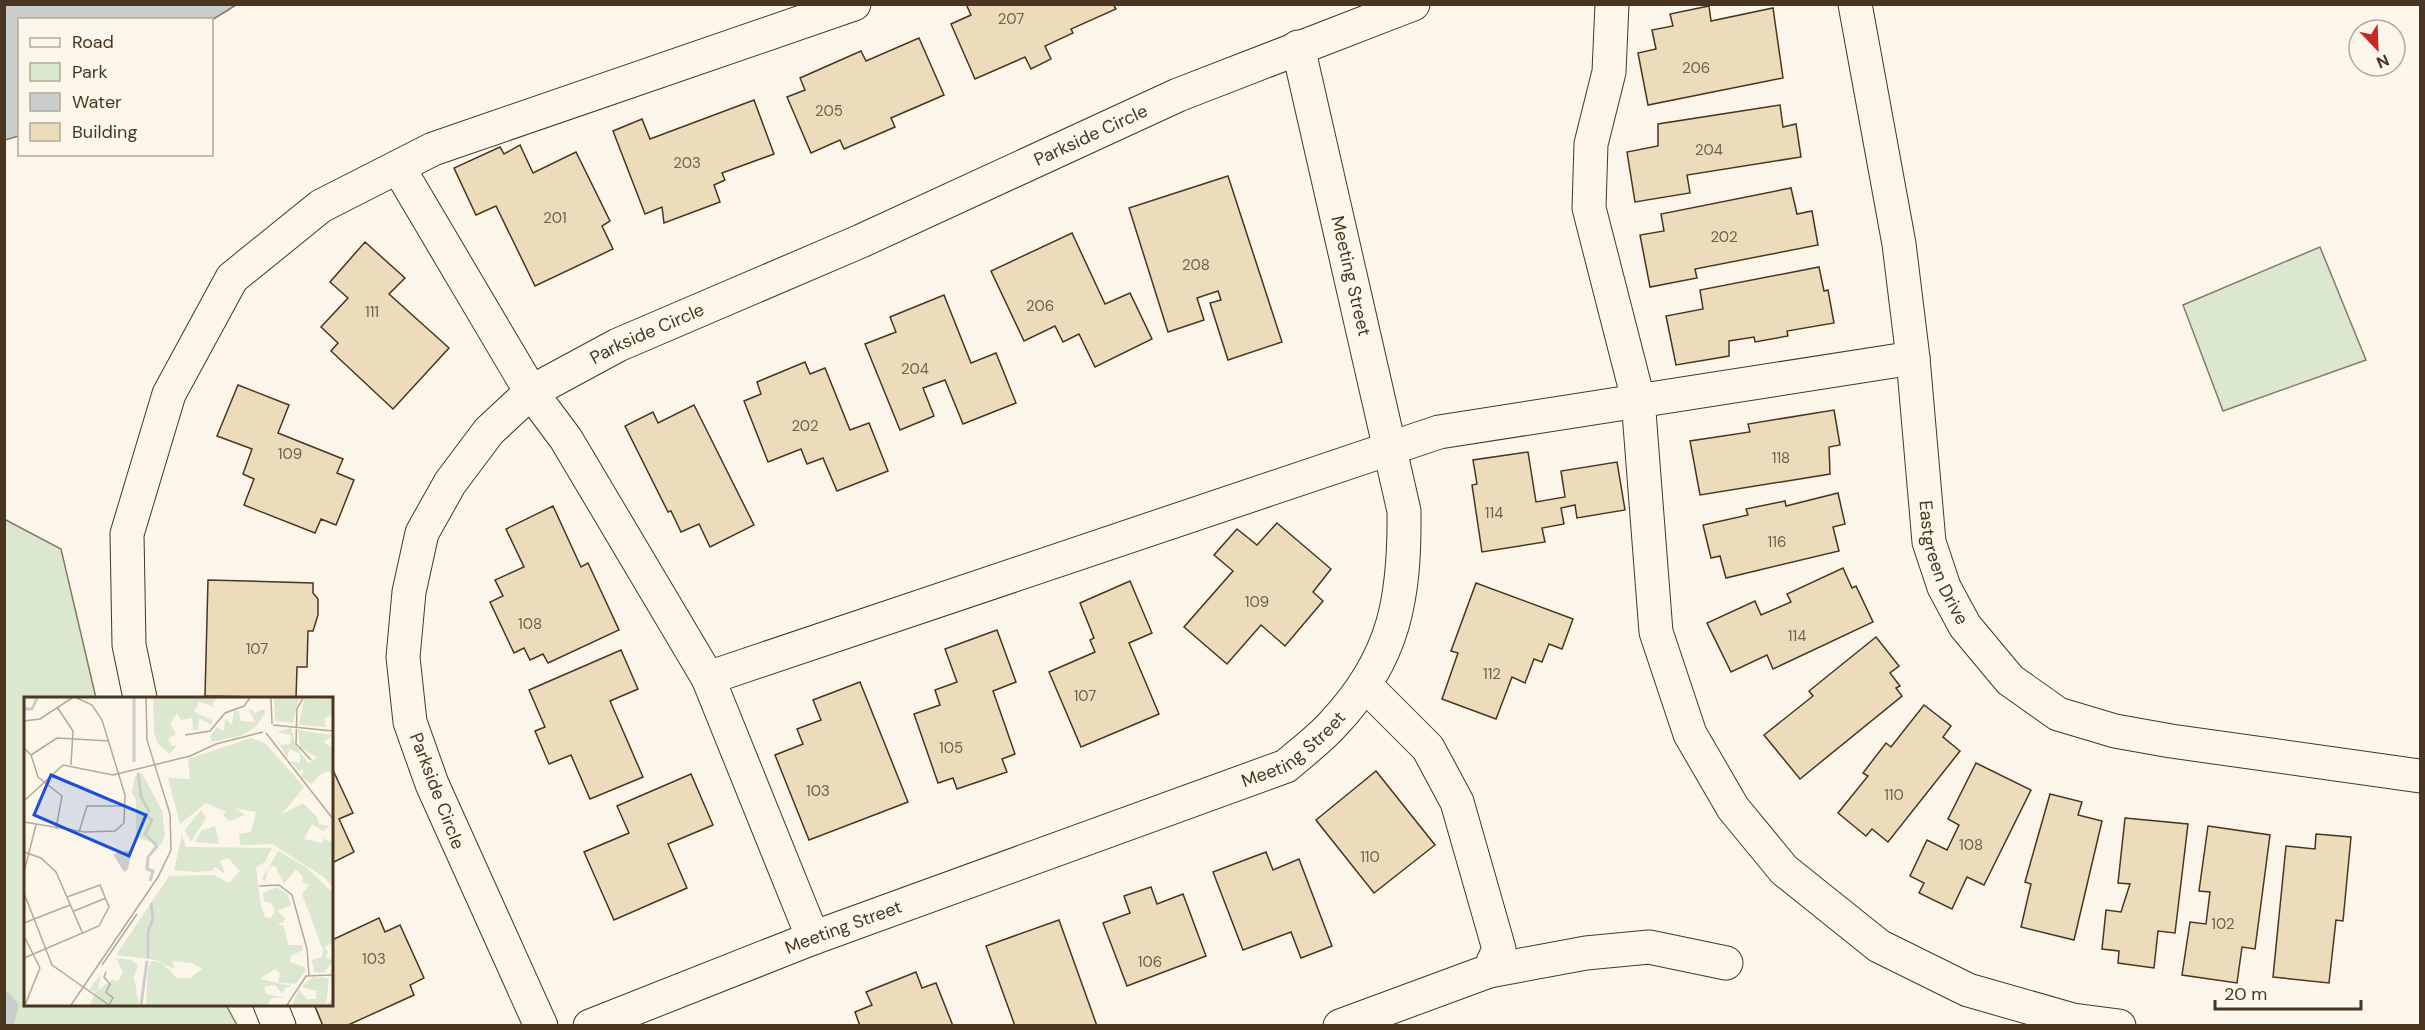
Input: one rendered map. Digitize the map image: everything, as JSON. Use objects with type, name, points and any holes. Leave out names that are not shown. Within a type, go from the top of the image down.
[{"type":"street","points":[[140,697],[129,645],[127,534],[169,394],[232,278],[321,206],[433,149],[854,4]]},
{"type":"street","name":"Parkside Circle","points":[[541,1026],[432,784],[410,722],[403,657],[408,592],[422,533],[450,483],[489,431],[531,392],[618,345],[861,241],[1178,95],[1413,4]]},
{"type":"street","points":[[1612,4],[1609,72],[1591,144],[1589,208],[1638,399],[1656,632],[1690,734],[1733,808],[1784,870],[1879,946],[1968,990],[2073,1020],[2119,1026]]},
{"type":"street","name":"Eastgreen Drive","points":[[1855,4],[1899,244],[1914,358],[1929,542],[1944,587],[1965,626],[2010,680],[2058,714],[2115,731],[2421,776]]},
{"type":"street","name":"Meeting Street","points":[[590,1026],[813,938],[1286,766],[1334,724],[1365,685],[1388,644],[1399,607],[1405,565],[1404,511],[1298,47]]},
{"type":"street","points":[[398,167],[531,392],[566,439],[708,678],[813,938]]},
{"type":"street","points":[[708,678],[1390,446],[1439,432],[1638,399],[1914,358]]},
{"type":"street","points":[[1365,685],[1428,748],[1457,802],[1499,950],[1489,971]]},
{"type":"street","points":[[1340,1026],[1489,971],[1586,953],[1649,947],[1726,963]]},
{"type":"street","points":[[270,1006],[279,1026]]},
{"type":"green space","points":[[2320,247],[2366,360],[2223,411],[2183,305]]},
{"type":"green space","points":[[4,519],[61,549],[96,697],[24,697],[24,1006],[227,1006],[237,1025],[5,1025]]},
{"type":"water","points":[[5,4],[236,4],[213,19],[18,18],[18,136],[5,140]]},
{"type":"building","points":[[966,4],[1113,4],[1116,9],[1071,29],[1073,33],[1045,46],[1051,59],[1031,69],[1025,57],[975,79],[951,24],[971,15]]},
{"type":"building","points":[[1709,6],[1711,21],[1773,8],[1783,78],[1648,105],[1638,53],[1656,49],[1652,30],[1673,26],[1670,14]]},
{"type":"building","points":[[919,38],[944,95],[891,118],[895,127],[844,149],[840,140],[811,153],[787,97],[805,90],[800,78],[861,51],[866,61]]},
{"type":"building","points":[[754,100],[774,154],[722,173],[725,180],[714,185],[720,202],[664,223],[662,207],[645,214],[613,131],[642,119],[650,139]]},
{"type":"building","points":[[1780,105],[1783,127],[1796,124],[1801,157],[1687,175],[1690,193],[1635,202],[1627,152],[1658,146],[1658,124]]},
{"type":"building","points":[[520,145],[533,173],[576,152],[610,221],[602,226],[613,249],[535,286],[496,206],[476,215],[454,168],[500,147],[504,154]]},
{"type":"building","points":[[1228,176],[1282,342],[1228,360],[1210,303],[1221,300],[1218,291],[1197,298],[1204,320],[1168,332],[1129,208]]},
{"type":"building","points":[[1791,188],[1797,214],[1812,211],[1818,245],[1695,269],[1697,278],[1650,287],[1640,235],[1664,231],[1661,214]]},
{"type":"building","points":[[1072,233],[1105,304],[1130,293],[1152,339],[1095,367],[1079,334],[1063,342],[1055,326],[1024,341],[991,271]]},
{"type":"building","points":[[365,242],[405,278],[389,294],[449,348],[393,409],[331,351],[338,343],[321,327],[348,298],[330,282]]},
{"type":"building","points":[[1819,267],[1824,291],[1828,290],[1834,323],[1787,331],[1788,336],[1755,342],[1754,337],[1729,341],[1729,356],[1676,365],[1666,316],[1703,309],[1700,290]]},
{"type":"building","points":[[944,295],[971,363],[996,353],[1016,403],[963,424],[945,380],[923,388],[934,416],[900,430],[865,344],[896,332],[890,317]]},
{"type":"building","points":[[805,362],[810,374],[825,368],[850,430],[869,423],[888,471],[837,491],[823,458],[807,464],[801,449],[768,462],[744,401],[761,394],[757,382]]},
{"type":"building","points":[[238,385],[289,405],[278,433],[343,459],[337,473],[354,480],[336,525],[321,519],[315,533],[244,505],[254,479],[243,474],[252,449],[217,436]]},
{"type":"building","points":[[694,405],[754,525],[710,547],[699,524],[681,532],[671,511],[668,512],[625,426],[653,412],[658,423]]},
{"type":"building","points":[[1834,410],[1840,445],[1829,447],[1830,474],[1700,495],[1690,441],[1750,432],[1748,424]]},
{"type":"building","points":[[1528,452],[1536,502],[1565,497],[1561,471],[1617,462],[1625,510],[1577,518],[1575,505],[1561,508],[1564,524],[1542,528],[1545,542],[1482,552],[1472,485],[1477,484],[1473,460]]},
{"type":"building","points":[[1838,493],[1845,524],[1833,527],[1839,551],[1726,578],[1720,556],[1711,558],[1703,525],[1748,515],[1746,509],[1785,501],[1786,506]]},
{"type":"building","points":[[553,506],[581,567],[588,563],[619,630],[548,663],[543,654],[530,660],[524,648],[514,653],[490,602],[503,596],[495,580],[524,567],[506,529]]},
{"type":"building","points":[[1277,523],[1331,569],[1313,592],[1323,601],[1285,646],[1261,625],[1227,664],[1184,627],[1233,571],[1214,555],[1237,529],[1257,545]]},
{"type":"building","points":[[1843,568],[1852,588],[1856,586],[1873,622],[1773,669],[1767,655],[1731,672],[1707,623],[1755,601],[1761,615],[1791,602],[1787,594]]},
{"type":"building","points":[[208,580],[313,583],[313,593],[318,599],[318,615],[313,631],[308,631],[307,667],[297,667],[296,697],[205,696]]},
{"type":"building","points":[[1130,581],[1152,633],[1129,643],[1159,714],[1081,747],[1049,672],[1095,652],[1090,640],[1094,638],[1080,603]]},
{"type":"building","points":[[1476,583],[1573,619],[1562,649],[1549,644],[1542,662],[1534,659],[1525,683],[1512,677],[1496,719],[1442,699],[1458,653],[1451,651]]},
{"type":"building","points":[[997,630],[1016,682],[993,691],[1015,754],[1002,759],[1007,772],[957,789],[953,778],[938,783],[914,714],[940,705],[935,690],[957,682],[945,649]]},
{"type":"building","points":[[1876,637],[1899,666],[1890,673],[1900,686],[1896,688],[1902,696],[1800,779],[1764,735],[1813,696],[1809,691]]},
{"type":"building","points":[[621,650],[638,689],[610,701],[643,777],[590,799],[571,755],[549,764],[535,731],[545,727],[529,690]]},
{"type":"building","points":[[860,682],[908,802],[809,840],[775,755],[803,744],[797,729],[821,720],[813,700]]},
{"type":"building","points":[[1924,705],[1951,726],[1943,737],[1960,751],[1888,842],[1872,829],[1866,836],[1838,813],[1868,776],[1863,773],[1886,743],[1891,747]]},
{"type":"building","points":[[1976,763],[2031,790],[1984,885],[1967,877],[1952,909],[1919,893],[1924,883],[1910,876],[1927,840],[1947,850],[1959,825],[1948,819]]},
{"type":"building","points":[[333,770],[353,813],[339,819],[354,852],[333,862]]},
{"type":"building","points":[[1376,771],[1435,845],[1374,893],[1316,820]]},
{"type":"building","points":[[691,774],[713,825],[668,844],[687,888],[614,920],[584,852],[629,833],[617,806]]},
{"type":"building","points":[[2050,794],[2082,802],[2078,815],[2102,821],[2074,940],[2021,927],[2031,884],[2025,882]]},
{"type":"building","points":[[2125,818],[2188,824],[2175,933],[2158,931],[2154,968],[2118,963],[2119,951],[2102,949],[2106,910],[2121,912],[2130,884],[2118,883]]},
{"type":"building","points":[[2208,826],[2270,835],[2255,949],[2242,947],[2237,983],[2182,975],[2190,922],[2206,924],[2210,892],[2199,891]]},
{"type":"building","points":[[2316,834],[2351,837],[2343,921],[2336,920],[2329,983],[2273,977],[2286,846],[2315,849]]},
{"type":"building","points":[[1266,852],[1273,870],[1299,859],[1332,946],[1301,958],[1291,932],[1243,950],[1213,872]]},
{"type":"building","points":[[1151,887],[1157,904],[1183,894],[1206,956],[1127,986],[1103,923],[1130,913],[1124,896]]},
{"type":"building","points":[[379,918],[385,932],[400,925],[424,978],[410,985],[414,995],[346,1026],[323,1026],[315,1006],[333,1006],[333,940]]},
{"type":"building","points":[[1059,920],[1097,1026],[1015,1026],[986,946]]},
{"type":"building","points":[[916,972],[922,988],[936,983],[953,1026],[860,1026],[855,1012],[872,1005],[866,992]]},
{"type":"waterway","points":[[4,999],[11,1006],[6,1026]]}]
